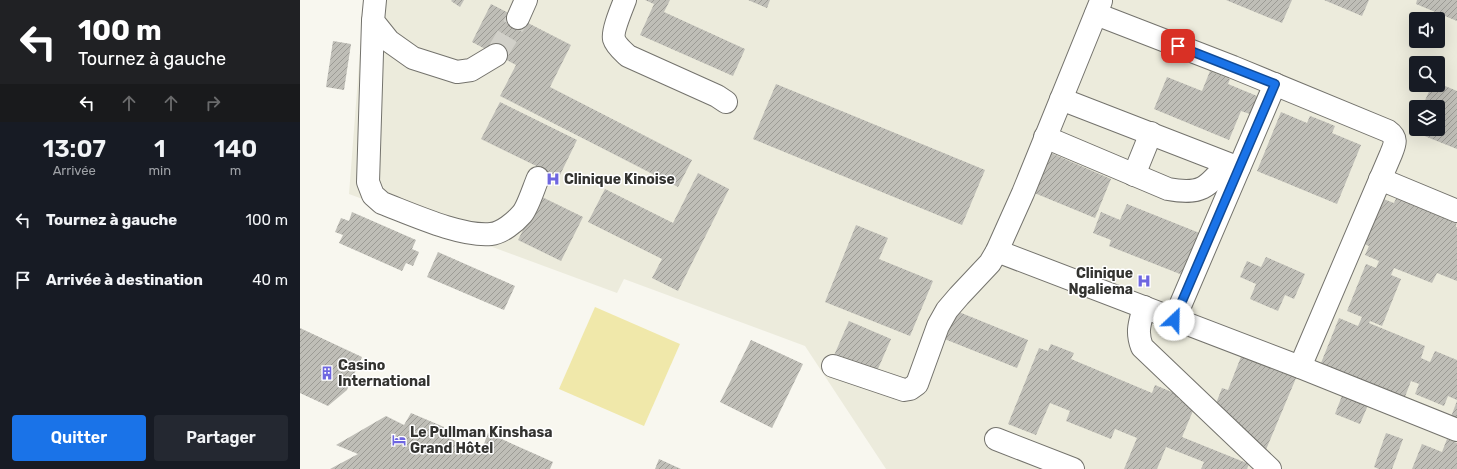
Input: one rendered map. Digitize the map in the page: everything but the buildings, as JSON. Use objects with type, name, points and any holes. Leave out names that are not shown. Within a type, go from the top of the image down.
[{"type":"lane","points":[[625,0],[616,25],[614,39],[619,48],[628,56],[717,96],[726,102]]},
{"type":"lane","points":[[833,366],[904,390],[910,389],[917,384],[938,326],[947,310],[990,263],[997,252],[1023,193],[1099,7],[1393,134],[1395,142],[1300,367]]},
{"type":"lane","points":[[374,11],[389,41],[413,58],[457,72],[471,70],[496,55]]},
{"type":"lane","points":[[374,11],[368,182],[373,194],[382,203],[454,229],[472,234],[493,234],[509,226],[522,214],[538,178]]},
{"type":"lane","points":[[1174,320],[1233,166],[1275,84]]},
{"type":"lane","points":[[1061,99],[1233,166]]},
{"type":"lane","points":[[1134,174],[1151,133]]},
{"type":"lane","points":[[1045,136],[1168,189],[1179,191],[1195,191],[1204,188],[1233,166]]},
{"type":"lane","points":[[1380,179],[1457,212]]},
{"type":"lane","points":[[997,252],[1300,367],[1457,430]]},
{"type":"lane","points":[[1144,307],[1138,327],[1138,337],[1142,347],[1270,469]]},
{"type":"lane","points":[[996,439],[1073,469]]},
{"type":"shaded area","name":"Clinique Ngaliema","points":[[364,0],[1457,0],[1457,469],[886,469],[805,346],[624,279],[617,293],[349,194]]},
{"type":"shaded area","points":[[595,307],[680,344],[644,426],[559,389]]},
{"type":"tunnel","points":[[496,55],[518,18]]},
{"type":"place","name":"Clinique Kinoise","points":[[553,179]]},
{"type":"place","name":"Clinique Ngaliema","points":[[1144,281]]},
{"type":"place","name":"Casino International","points":[[327,373]]},
{"type":"place","name":"Le Pullman Kinshasa Grand Hôtel","points":[[399,440]]},
{"type":"route","points":[[1174,320],[1275,84],[1178,46]]}]
